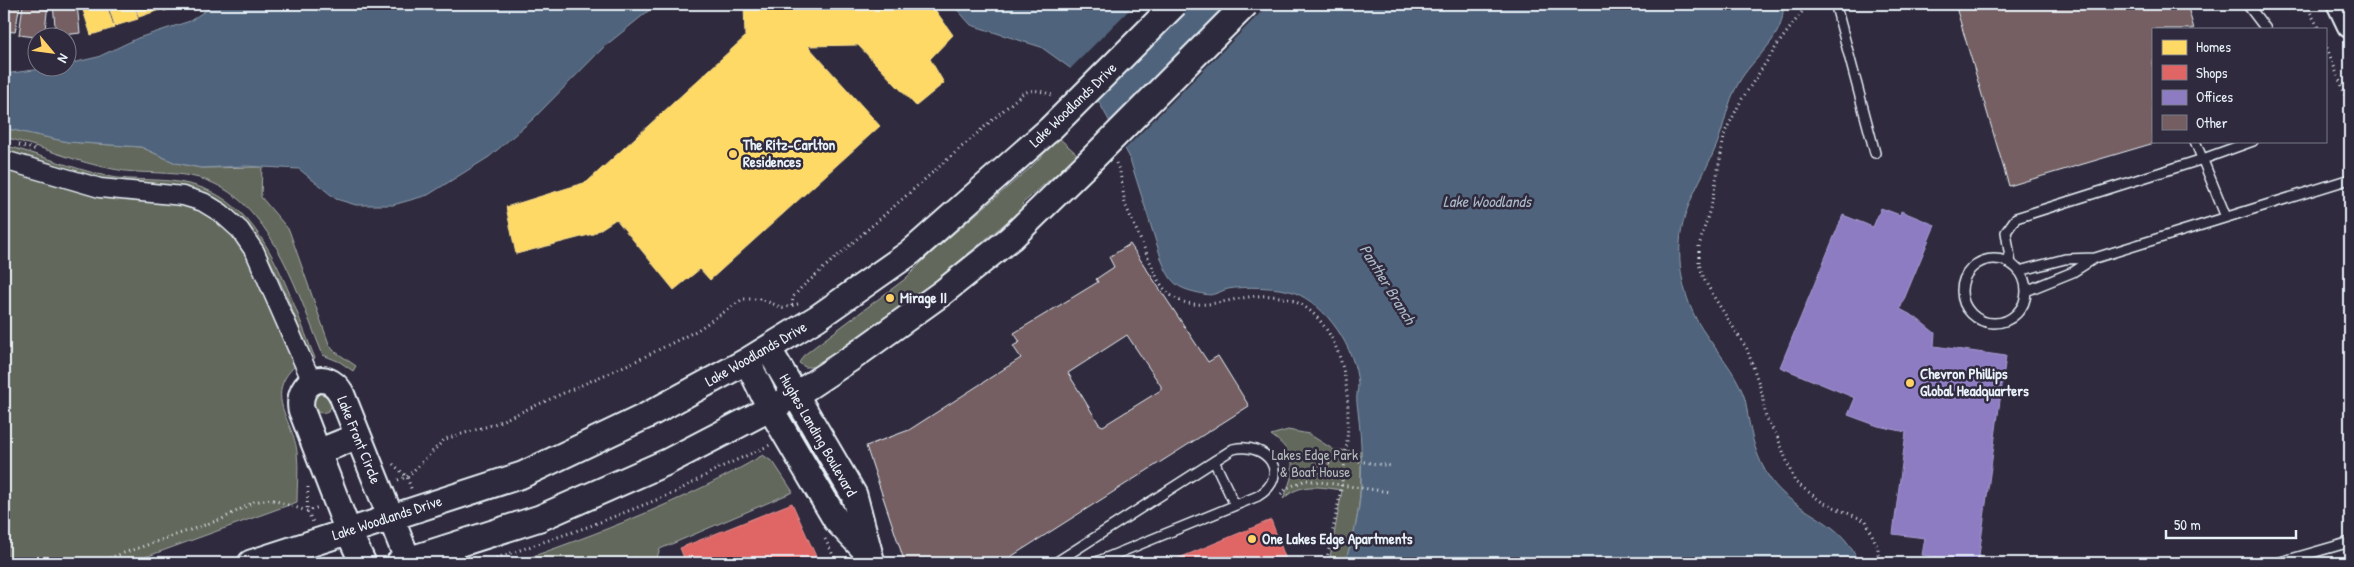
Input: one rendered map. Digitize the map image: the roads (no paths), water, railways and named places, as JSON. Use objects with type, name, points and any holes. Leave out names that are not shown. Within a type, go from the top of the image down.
[{"type":"main road","name":"Lake Woodlands Drive","points":[[251,563],[522,476],[646,416],[747,361],[817,318],[912,252],[1050,130],[1175,4]]},
{"type":"main road","points":[[405,562],[540,518],[667,462],[794,396],[853,357],[942,293],[1010,238],[1087,164],[1246,4]]},
{"type":"main road","points":[[2340,4],[2350,25]]},
{"type":"main road","name":"Hughes Landing Boulevard","points":[[768,348],[794,396],[854,495],[871,559]]},
{"type":"main road","name":"Hughes Landing Boulevard","points":[[747,361],[770,408],[836,520],[871,559]]},
{"type":"main road","name":"Lake Front Circle","points":[[312,382],[327,381],[338,387],[390,518],[405,562]]},
{"type":"main road","points":[[312,382],[303,390],[300,403],[348,531],[363,563]]},
{"type":"main road","points":[[318,452],[358,436]]},
{"type":"street","points":[[4,160],[100,188],[183,196],[203,202],[222,213],[240,230],[255,252],[312,382]]},
{"type":"lane","points":[[1838,4],[1837,10],[1875,153]]},
{"type":"lane","points":[[2247,4],[2265,28]]},
{"type":"lane","points":[[2195,142],[2226,217]]},
{"type":"lane","points":[[2011,264],[2006,232],[2016,218],[2203,159],[2250,142]]},
{"type":"lane","points":[[2026,291],[2073,272],[2095,258],[2350,179]]},
{"type":"lane","points":[[2019,271],[2065,259],[2095,258]]},
{"type":"lane","points":[[1991,259],[2011,264],[2019,271],[2025,283],[2026,291],[2020,310],[2012,318],[1992,324],[1972,315],[1962,297],[1962,286],[1965,276],[1972,268],[1991,259]]},
{"type":"lane","points":[[1055,563],[1233,449],[1244,446],[1254,448],[1271,461],[1275,470],[1273,482],[1265,492],[1094,563]]},
{"type":"lane","points":[[1214,461],[1236,505]]},
{"type":"lane","points":[[2277,563],[2350,542]]},
{"type":"water","points":[[215,4],[657,4],[605,46],[532,120],[489,157],[428,195],[393,205],[356,205],[336,199],[299,169],[245,166],[201,168],[176,163],[141,147],[68,142],[4,128],[4,74],[28,71],[28,78],[78,78],[78,62],[98,57],[138,38],[190,21]]},
{"type":"water","name":"Lake Woodlands","points":[[952,4],[1783,4],[1783,16],[1774,37],[1744,74],[1734,91],[1717,144],[1689,204],[1682,229],[1680,265],[1687,298],[1696,319],[1731,369],[1745,399],[1755,447],[1765,471],[1785,496],[1833,528],[1843,537],[1852,549],[1858,563],[1344,563],[1356,524],[1362,464],[1356,370],[1345,342],[1337,329],[1317,307],[1305,298],[1287,290],[1243,288],[1228,289],[1209,295],[1185,289],[1175,283],[1168,275],[1162,261],[1129,156],[1091,88],[1077,73],[1041,47],[971,25]]},
{"type":"place","name":"The Ritz-Carlton Residences","points":[[733,154]]},
{"type":"place","name":"Mirage II","points":[[890,298]]},
{"type":"place","name":"Chevron Phillips Global Headquarters","points":[[1910,383]]},
{"type":"place","name":"One Lakes Edge Apartments","points":[[1252,539]]},
{"type":"water label","name":"Panther Branch","points":[[1388,284]]},
{"type":"park label","name":"Lakes Edge Park & Boat House","points":[[1315,464]]}]
